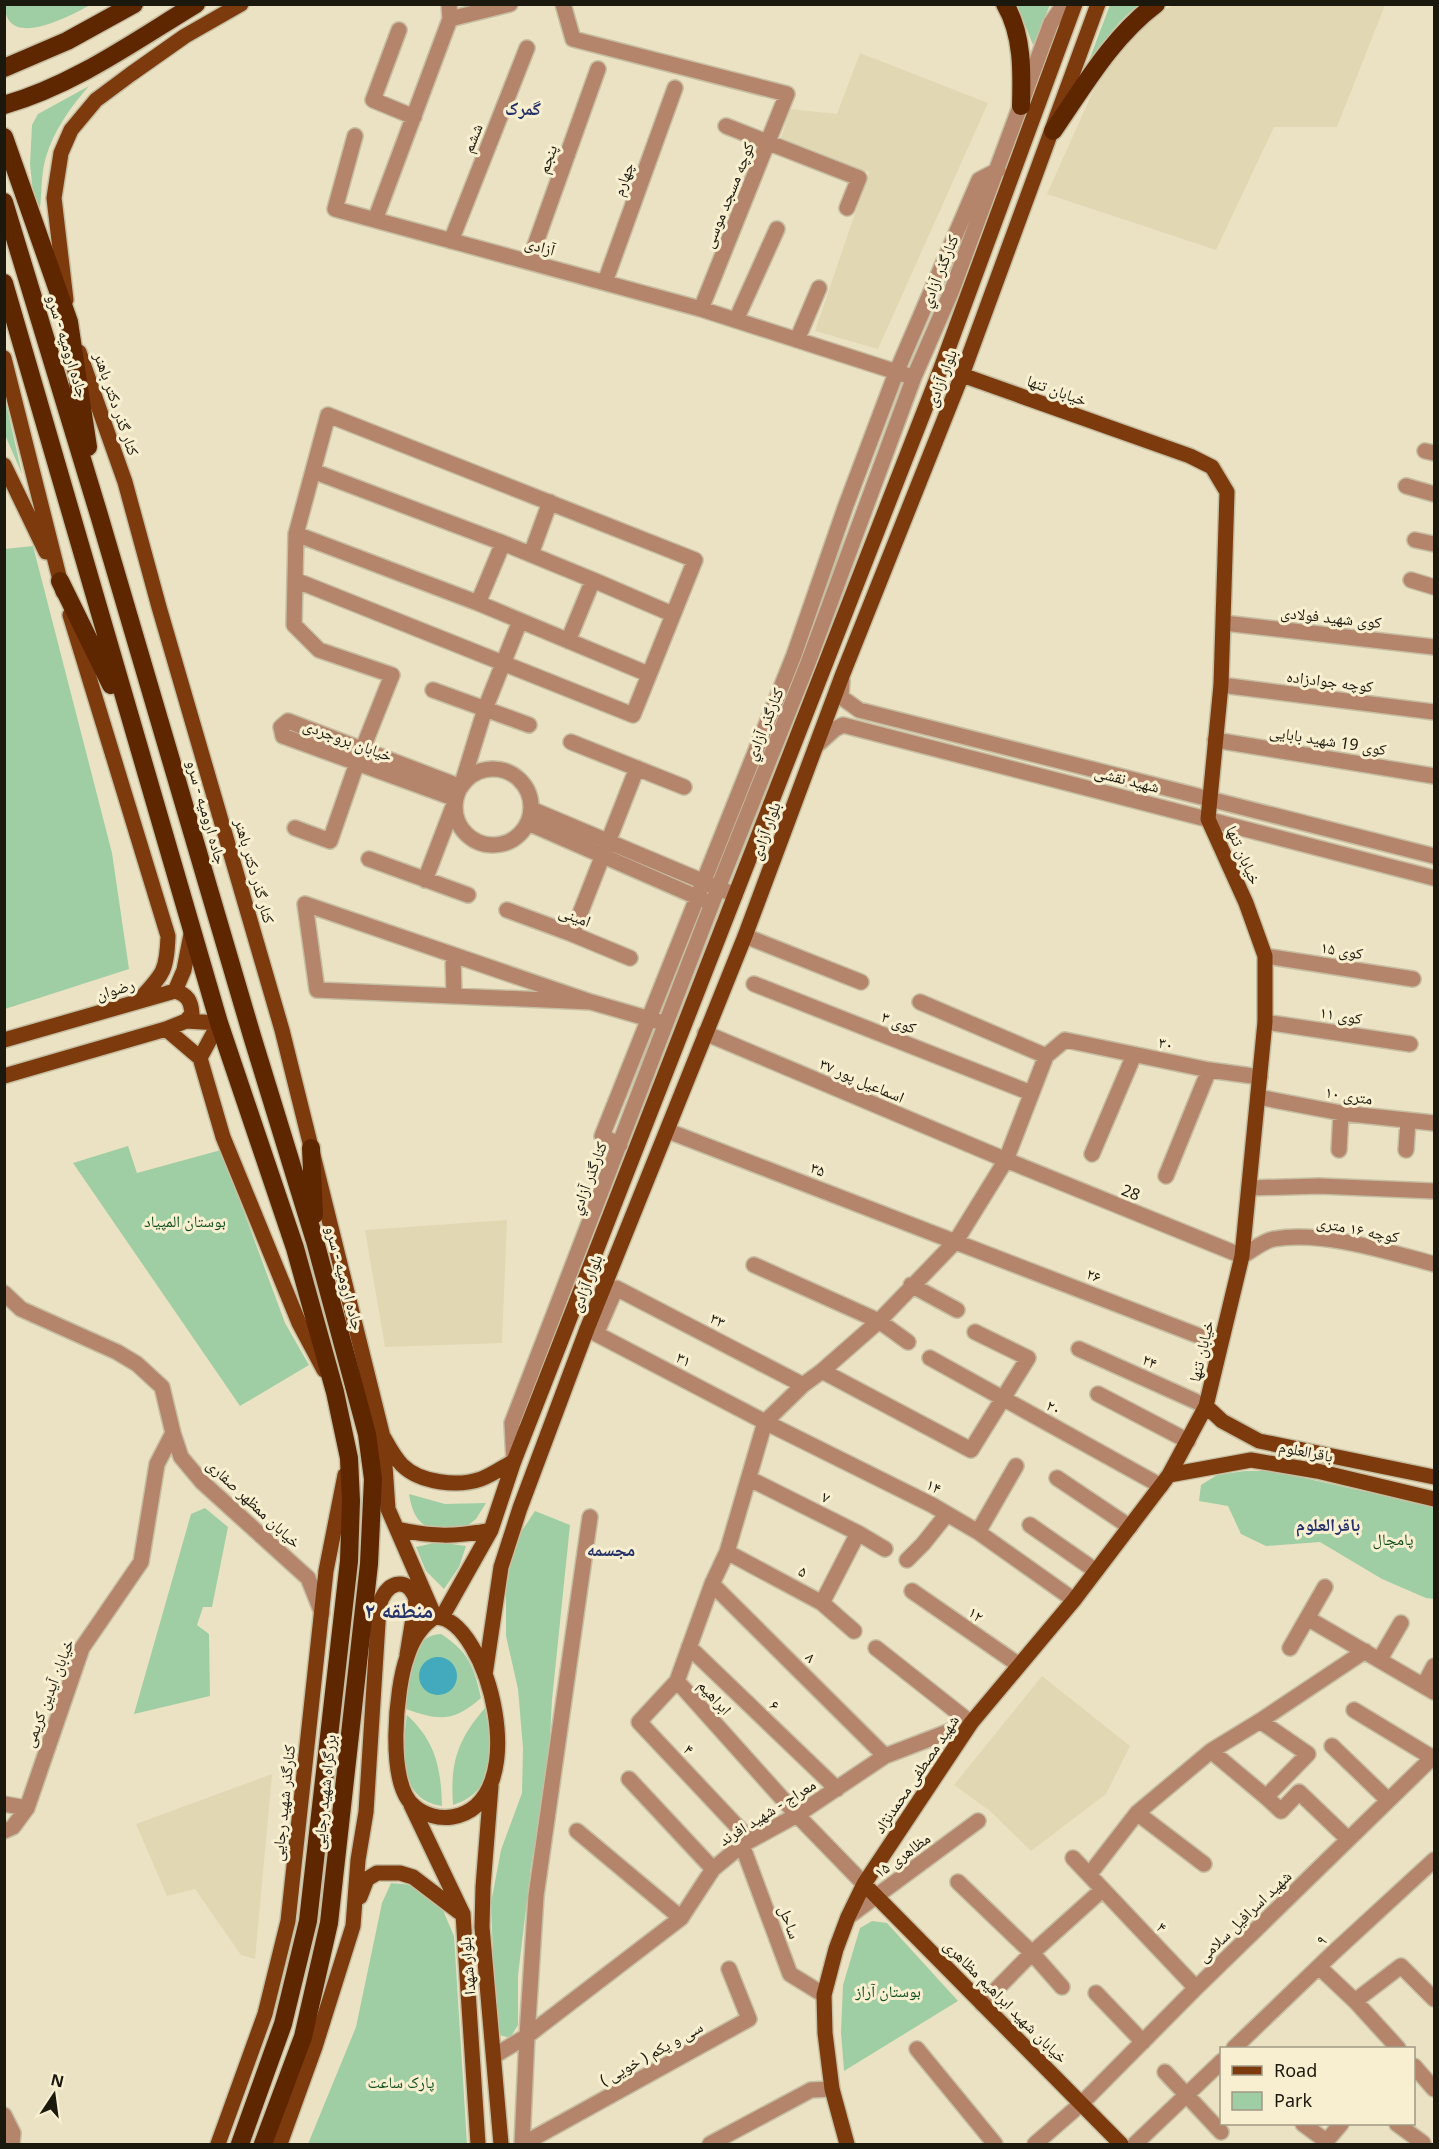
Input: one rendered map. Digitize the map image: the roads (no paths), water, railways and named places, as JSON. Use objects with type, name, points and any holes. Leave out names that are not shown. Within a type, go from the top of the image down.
[{"type":"highway","points":[[75,36],[112,4]]},
{"type":"highway","points":[[4,68],[75,36],[134,4]]},
{"type":"highway","points":[[4,105],[25,99],[84,72],[196,4]]},
{"type":"highway","points":[[1005,4],[1013,17],[1022,62],[1021,106]]},
{"type":"highway","points":[[1053,131],[1106,53],[1142,15],[1156,4]]},
{"type":"highway","points":[[4,137],[69,322],[99,515]]},
{"type":"highway","name":"جاده ارومیه - سرو","points":[[4,202],[99,515],[252,1036],[375,1435]]},
{"type":"highway","points":[[4,283],[219,1023],[295,1248],[335,1392],[349,1458]]},
{"type":"highway","points":[[4,323],[51,442]]},
{"type":"highway","points":[[60,581],[132,725]]},
{"type":"highway","points":[[311,1148],[315,1241]]},
{"type":"highway","name":"بزرگراه شهید رجایی","points":[[263,2145],[303,2037],[329,1923],[369,1564],[375,1435]]},
{"type":"highway","name":"بزرگراه شهید رجایی","points":[[240,2145],[284,2024],[308,1921],[347,1573],[351,1502],[349,1458]]},
{"type":"main road","name":"کنار گذر دکتر باهنر","points":[[241,4],[186,36],[96,100],[71,130],[62,153],[54,198],[69,322],[125,482],[282,1030],[311,1148],[375,1435]]},
{"type":"main road","name":"بلوار آزادی","points":[[407,1655],[420,1630],[439,1617],[491,1530],[514,1461],[940,368],[1075,4]]},
{"type":"main road","name":"بلوار آزادی","points":[[484,1675],[501,1567],[520,1508],[745,936],[842,676],[962,375],[1098,4]]},
{"type":"main road","points":[[4,357],[60,581],[168,936],[167,961],[162,975],[140,999]]},
{"type":"main road","name":"خیابان تنها","points":[[962,375],[1190,456],[1212,467],[1227,492],[1221,685],[1208,819],[1246,903],[1265,956],[1265,1022],[1242,1256],[1206,1406],[1165,1481]]},
{"type":"main road","points":[[4,465],[60,581]]},
{"type":"main road","points":[[186,1021],[192,1014],[191,1003],[185,994],[175,991],[184,970],[192,929]]},
{"type":"main road","name":"رضوان","points":[[4,1040],[140,999],[175,991]]},
{"type":"main road","points":[[4,1076],[166,1029],[186,1021],[219,1023],[200,1058]]},
{"type":"main road","points":[[166,1029],[200,1058],[223,1137],[299,1323],[335,1392]]},
{"type":"main road","name":"باقرالعلوم","points":[[1206,1406],[1222,1421],[1259,1441],[1434,1477]]},
{"type":"main road","points":[[375,1435],[402,1466],[423,1477],[442,1483],[461,1483],[481,1479],[514,1461]]},
{"type":"main road","points":[[375,1435],[388,1509],[439,1617]]},
{"type":"main road","name":"کنارگذر شهید رجایی","points":[[218,2145],[265,2014],[288,1921],[326,1571],[349,1458]]},
{"type":"main road","name":"باقرالعلوم","points":[[1165,1481],[1251,1460],[1317,1471],[1434,1499]]},
{"type":"main road","name":"شهید مصطفی محمدنژاد","points":[[847,2145],[832,2089],[825,2033],[824,1995],[836,1949],[848,1917],[864,1884],[970,1724],[1074,1600],[1165,1481]]},
{"type":"main road","points":[[397,1529],[425,1536],[464,1536],[491,1530]]},
{"type":"main road","points":[[352,1926],[358,1860],[366,1812],[379,1607],[381,1596],[392,1585],[400,1584],[408,1588],[414,1593],[416,1600],[407,1655]]},
{"type":"main road","name":"بلوار شهدا","points":[[439,1617],[450,1621],[462,1632],[476,1655],[493,1698],[497,1727],[496,1771],[491,1784],[482,1927],[501,2145]]},
{"type":"main road","name":"بلوار شهدا","points":[[407,1655],[402,1672],[395,1748],[403,1790],[463,1914],[477,2145]]},
{"type":"main road","points":[[410,1802],[424,1813],[435,1817],[458,1816],[479,1804],[491,1784]]},
{"type":"main road","points":[[280,2145],[315,2047],[368,1878],[388,1871],[413,1877],[463,1914]]},
{"type":"main road","name":"خیابان شهید ابراهیم مظاهری","points":[[864,1884],[1121,2145]]},
{"type":"street","points":[[375,220],[450,12],[510,4]]},
{"type":"street","name":"کوچه مسجد موسی","points":[[564,4],[573,39],[787,94],[701,309]]},
{"type":"street","name":"کنارگذر آزادي","points":[[514,1461],[513,1423],[718,888],[808,663],[914,377],[952,290],[1052,23],[1064,4]]},
{"type":"street","points":[[399,30],[373,99],[414,117]]},
{"type":"street","name":"ششم","points":[[451,241],[527,48]]},
{"type":"street","name":"پنجم","points":[[529,262],[598,69]]},
{"type":"street","name":"چهارم","points":[[605,282],[675,88]]},
{"type":"street","points":[[726,126],[859,178],[847,208]]},
{"type":"street","name":"آزادی","points":[[355,136],[335,209],[701,309],[914,377]]},
{"type":"street","points":[[620,1145],[602,1136],[794,655],[845,508],[896,373],[979,180],[998,170]]},
{"type":"street","points":[[736,320],[777,228]]},
{"type":"street","points":[[934,284],[952,290]]},
{"type":"street","points":[[797,340],[819,288]]},
{"type":"street","points":[[295,580],[633,715],[695,560],[328,415],[296,534],[294,625],[319,650],[392,675],[330,841],[295,828]]},
{"type":"street","points":[[313,471],[531,554],[672,614]]},
{"type":"street","points":[[1406,486],[1434,494]]},
{"type":"street","points":[[531,554],[550,502]]},
{"type":"street","points":[[845,508],[862,514]]},
{"type":"street","points":[[296,534],[478,603],[648,674]]},
{"type":"street","points":[[1415,540],[1434,544]]},
{"type":"street","points":[[478,603],[503,543]]},
{"type":"street","points":[[568,640],[593,580]]},
{"type":"street","points":[[1411,580],[1434,586]]},
{"type":"street","points":[[425,880],[458,793],[485,709],[520,621]]},
{"type":"street","name":"کوی شهید فولادی","points":[[1224,623],[1434,647]]},
{"type":"street","points":[[816,746],[843,725],[840,723],[842,712],[851,705],[841,697],[842,676]]},
{"type":"street","name":"کوچه جوادزاده","points":[[1221,685],[1434,712]]},
{"type":"street","points":[[433,690],[529,725]]},
{"type":"street","name":"شهید نقشی","points":[[851,705],[871,713],[1434,856]]},
{"type":"street","name":"شهید نقشی","points":[[843,725],[1434,878]]},
{"type":"street","name":"کوی 19 شهید بابایی","points":[[1215,740],[1434,776]]},
{"type":"street","points":[[571,742],[684,787]]},
{"type":"street","name":"خیابان بروجردی","points":[[360,757],[458,793]]},
{"type":"street","points":[[572,934],[637,768]]},
{"type":"street","points":[[492,769],[505,771],[516,776],[525,785],[530,797],[530,816],[521,833],[512,840],[500,844],[482,843],[466,833],[459,823],[455,812],[458,793],[469,777],[480,771],[492,769]]},
{"type":"street","points":[[530,816],[606,848],[735,895]]},
{"type":"street","points":[[606,848],[697,898],[729,911]]},
{"type":"street","points":[[369,859],[468,895]]},
{"type":"street","points":[[591,1002],[317,990],[305,904],[591,1002],[667,1024]]},
{"type":"street","name":"امینی","points":[[507,910],[630,958]]},
{"type":"street","points":[[745,936],[861,982]]},
{"type":"street","points":[[453,955],[454,996]]},
{"type":"street","name":"کوی ۱۵","points":[[1265,956],[1413,979]]},
{"type":"street","name":"کوی ۳","points":[[754,984],[1031,1093]]},
{"type":"street","points":[[765,1422],[803,1384],[822,1371],[879,1321],[956,1240],[1006,1160],[1046,1056],[920,1002]]},
{"type":"street","name":"کوی ۱۱","points":[[1265,1022],[1410,1044]]},
{"type":"street","name":"اسماعیل پور ۳۷","points":[[705,1033],[1006,1160]]},
{"type":"street","name":"۳۰","points":[[1046,1056],[1065,1040],[1209,1070],[1260,1077]]},
{"type":"street","points":[[1092,1154],[1134,1055]]},
{"type":"street","points":[[1166,1176],[1209,1070]]},
{"type":"street","name":"۱۰ متری","points":[[1258,1097],[1341,1113],[1434,1124]]},
{"type":"street","points":[[1339,1150],[1341,1113]]},
{"type":"street","points":[[1406,1150],[1408,1121]]},
{"type":"street","name":"۳۵","points":[[668,1131],[956,1240]]},
{"type":"street","name":"28","points":[[1006,1160],[1242,1256]]},
{"type":"street","points":[[1250,1188],[1319,1186],[1434,1191]]},
{"type":"street","name":"کوچه ۱۶ متری","points":[[1242,1256],[1273,1239],[1312,1238],[1366,1247],[1434,1264]]},
{"type":"street","name":"۲۶","points":[[956,1240],[1220,1344]]},
{"type":"street","points":[[754,1265],[879,1321],[908,1342]]},
{"type":"street","points":[[912,1285],[957,1310]]},
{"type":"street","name":"۳۳","points":[[591,1331],[616,1288],[803,1384]]},
{"type":"street","name":"خیابان ممظهر صفاری","points":[[4,1293],[21,1310],[117,1352],[137,1364],[162,1387],[172,1433],[181,1457],[202,1482],[308,1578]]},
{"type":"street","name":"۳۱","points":[[591,1331],[765,1422]]},
{"type":"street","points":[[822,1371],[971,1450],[1028,1358],[975,1332]]},
{"type":"street","name":"۲۴","points":[[1079,1349],[1206,1406]]},
{"type":"street","name":"۲۰","points":[[930,1358],[1002,1399],[1165,1481]]},
{"type":"street","points":[[1098,1394],[1188,1441]]},
{"type":"street","name":"ابراهیم","points":[[765,1422],[728,1552],[712,1584],[677,1682],[797,1815],[864,1884]]},
{"type":"street","name":"۱۴","points":[[765,1422],[948,1514],[978,1532],[1074,1600]]},
{"type":"street","name":"خیابان آیدین کریمی","points":[[4,1830],[13,1827],[27,1808],[82,1648],[141,1562],[157,1464],[172,1433]]},
{"type":"street","points":[[978,1532],[1016,1466]]},
{"type":"street","points":[[1057,1478],[1130,1527]]},
{"type":"street","name":"۷","points":[[750,1479],[885,1549]]},
{"type":"street","points":[[907,1560],[948,1514]]},
{"type":"street","points":[[523,2145],[526,2036],[536,1896],[590,1517]]},
{"type":"street","points":[[1030,1525],[1096,1571]]},
{"type":"street","points":[[822,1603],[858,1533]]},
{"type":"street","name":"۵","points":[[728,1552],[822,1603],[854,1631]]},
{"type":"street","points":[[322,1613],[308,1578],[326,1571]]},
{"type":"street","name":"۸","points":[[712,1584],[885,1756]]},
{"type":"street","points":[[1290,1648],[1325,1587]]},
{"type":"street","name":"۱۲","points":[[912,1591],[1019,1665]]},
{"type":"street","points":[[1308,1618],[1429,1688],[1434,1666]]},
{"type":"street","points":[[1380,1659],[1401,1623]]},
{"type":"street","name":"۶","points":[[689,1647],[837,1789]]},
{"type":"street","points":[[876,1648],[970,1724]]},
{"type":"street","points":[[1089,1875],[1137,1813],[1211,1751],[1365,1651]]},
{"type":"street","name":"۴","points":[[677,1682],[639,1722],[746,1843]]},
{"type":"street","points":[[1354,1710],[1434,1757]]},
{"type":"street","points":[[1260,1721],[1308,1754],[1266,1797]]},
{"type":"street","name":"معراج - شهید افرند","points":[[494,2056],[526,2036],[681,1918],[713,1869],[746,1843],[797,1815],[885,1756],[970,1724]]},
{"type":"street","points":[[1332,1746],[1388,1800]]},
{"type":"street","points":[[1211,1751],[1281,1812],[1299,1792],[1348,1839]]},
{"type":"street","name":"شهید اسرافیل سلامی","points":[[1035,2145],[1082,2103],[1196,1988],[1434,1757]]},
{"type":"street","points":[[629,1779],[713,1869]]},
{"type":"street","points":[[4,1804],[27,1808]]},
{"type":"street","points":[[1137,1813],[1204,1864]]},
{"type":"street","name":"۱۵ مظاهری","points":[[848,1917],[978,1821]]},
{"type":"street","points":[[577,1831],[681,1918]]},
{"type":"street","name":"ساحل","points":[[746,1843],[790,1974],[824,1995]]},
{"type":"street","name":"۴","points":[[1073,1858],[1196,1988]]},
{"type":"street","name":"۹","points":[[1236,2047],[1434,1860]]},
{"type":"street","points":[[958,1882],[1032,1953],[1062,1987]]},
{"type":"street","points":[[982,2004],[1032,1953],[1102,1890]]},
{"type":"street","points":[[1355,2001],[1401,1965],[1434,1999]]},
{"type":"street","points":[[1319,1967],[1355,2001],[1396,2047]]},
{"type":"street","name":"سی و یکم ( خویی )","points":[[523,2145],[749,2019],[729,1969]]},
{"type":"street","points":[[1096,1994],[1143,2042]]},
{"type":"street","points":[[917,2049],[995,2145]]},
{"type":"street","points":[[1135,2145],[1220,2062]]},
{"type":"street","points":[[1415,2068],[1434,2089]]},
{"type":"street","points":[[1165,2072],[1221,2132]]},
{"type":"street","points":[[710,2145],[811,2090],[832,2089]]},
{"type":"street","points":[[4,2115],[12,2133],[12,2145]]},
{"type":"street","points":[[1304,2125],[1325,2143],[1340,2125]]},
{"type":"street","points":[[1399,2125],[1427,2140]]},
{"type":"water","points":[[438,1657],[452,1662],[457,1676],[452,1690],[438,1695],[424,1690],[419,1676],[424,1662]]},
{"type":"district","name":"گمرک","points":[[523,108]]},
{"type":"district","name":"باقرالعلوم","points":[[1328,1524]]},
{"type":"district","name":"مجسمه","points":[[611,1549]]},
{"type":"district","name":"منطقه ۲","points":[[399,1609]]},
{"type":"park label","name":"بوستان المپیاد","points":[[185,1221]]},
{"type":"park label","name":"پامچال","points":[[1393,1539]]},
{"type":"park label","name":"بوستان آراز","points":[[888,1991]]},
{"type":"park label","name":"پارک ساعت","points":[[401,2082]]}]
